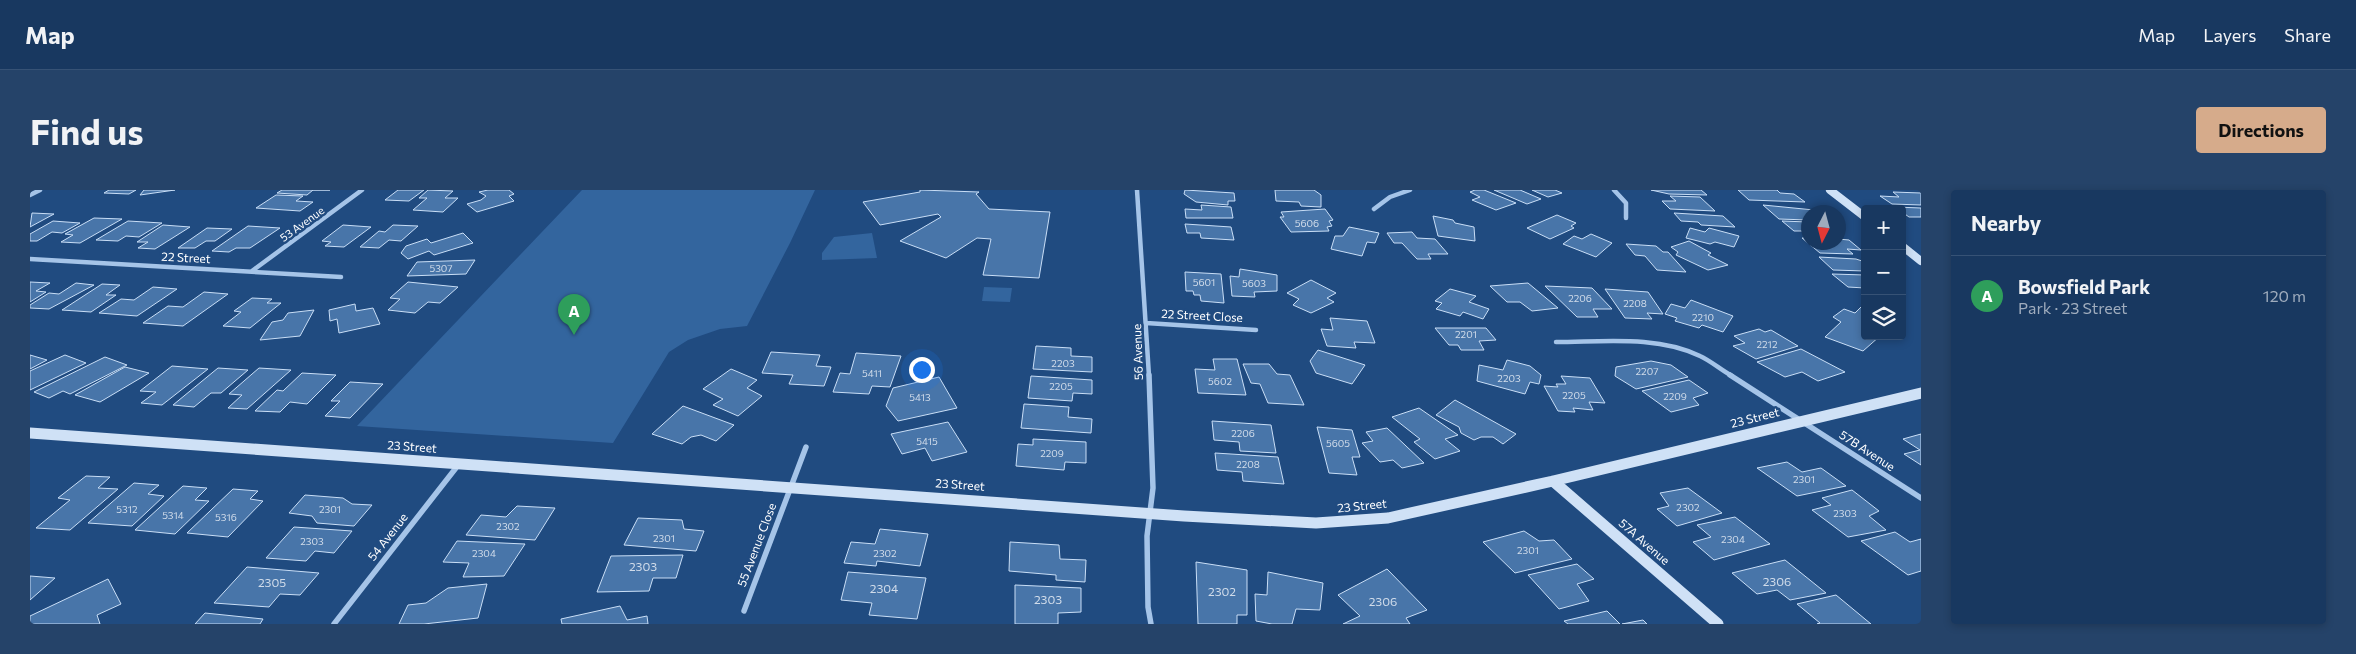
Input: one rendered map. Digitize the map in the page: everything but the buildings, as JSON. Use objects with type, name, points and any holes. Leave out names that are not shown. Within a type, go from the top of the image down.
[{"type":"street","points":[[30,195],[40,190]]},
{"type":"street","name":"53 Avenue","points":[[252,271],[362,190]]},
{"type":"street","name":"56 Avenue","points":[[1137,190],[1146,323],[1153,488],[1147,545],[1151,624]]},
{"type":"street","points":[[1374,209],[1390,197],[1410,190]]},
{"type":"street","points":[[1614,190],[1626,203],[1626,218]]},
{"type":"street","points":[[1830,190],[1861,214]]},
{"type":"street","points":[[1906,249],[1921,261]]},
{"type":"street","name":"22 Street","points":[[30,259],[341,277]]},
{"type":"street","name":"22 Street Close","points":[[1146,323],[1256,330]]},
{"type":"street","name":"57B Avenue","points":[[1556,342],[1652,342],[1700,356],[1921,498]]},
{"type":"street","name":"23 Street","points":[[30,433],[1149,513],[1316,523],[1355,522],[1388,518],[1553,481],[1921,393]]},
{"type":"street","points":[[792,486],[806,448]]},
{"type":"street","name":"54 Avenue","points":[[334,624],[459,464]]},
{"type":"street","name":"57A Avenue","points":[[1553,481],[1718,624]]},
{"type":"street","name":"55 Avenue Close","points":[[744,612],[792,486]]},
{"type":"shaded area","points":[[582,190],[815,190],[747,326],[720,329],[688,340],[669,352],[613,443],[357,426]]},
{"type":"shaded area","points":[[872,233],[877,258],[822,260],[822,253],[834,237]]},
{"type":"shaded area","points":[[984,287],[1012,288],[1010,302],[982,301]]},
{"type":"place","name":"Bowsfield Park","points":[[574,335]]}]
